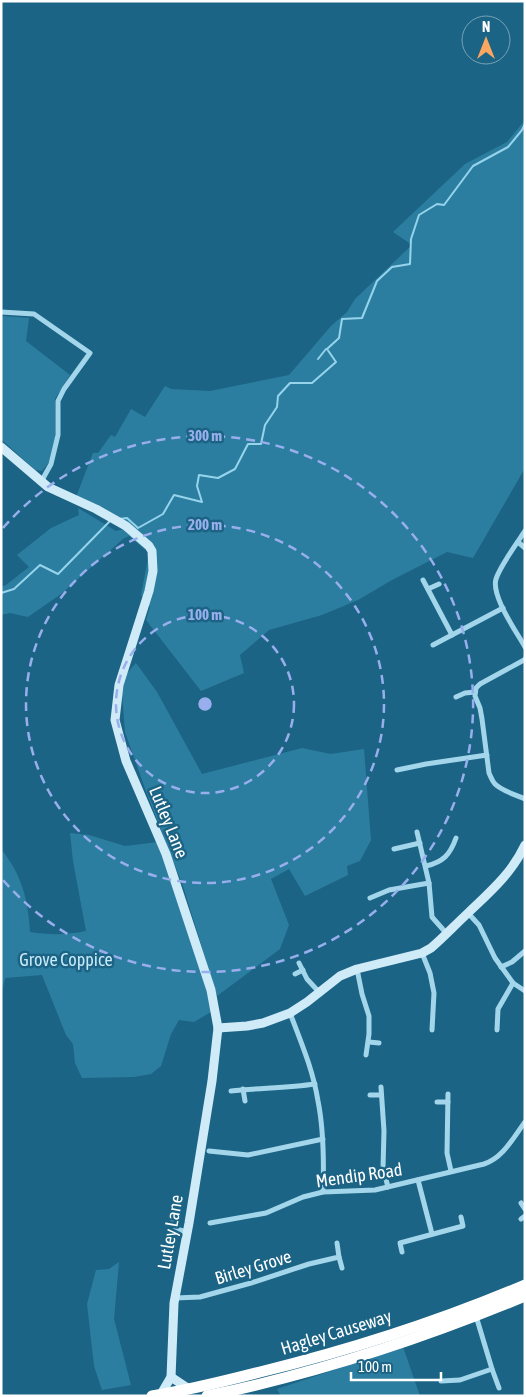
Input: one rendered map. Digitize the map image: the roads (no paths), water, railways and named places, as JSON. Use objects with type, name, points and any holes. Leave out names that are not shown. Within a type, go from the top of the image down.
[{"type":"highway","name":"Hagley Causeway","points":[[157,1395],[273,1369],[332,1353],[431,1321],[525,1285]]},
{"type":"highway","name":"Hagley Causeway","points":[[212,1395],[230,1393],[371,1353],[525,1296]]},
{"type":"street","points":[[1,312],[34,314],[90,353],[64,389],[58,401],[58,435],[51,464],[41,482],[1,447]]},
{"type":"street","name":"Lutley Lane","points":[[41,482],[126,526],[149,546],[152,551],[153,571],[149,591],[119,686],[115,720],[126,762],[166,854],[211,990],[218,1028],[212,1081],[175,1298],[171,1377],[157,1395]]},
{"type":"street","points":[[525,531],[496,580],[496,588],[503,608],[525,647]]},
{"type":"street","points":[[518,542],[525,548]]},
{"type":"street","points":[[423,580],[452,635]]},
{"type":"street","points":[[428,589],[439,584]]},
{"type":"street","points":[[432,645],[503,608]]},
{"type":"street","points":[[525,659],[480,684],[475,692],[482,718],[489,773],[495,784],[525,799]]},
{"type":"street","points":[[456,697],[465,693],[475,692]]},
{"type":"street","points":[[397,770],[486,755]]},
{"type":"street","points":[[417,832],[430,883],[432,916],[447,934]]},
{"type":"street","points":[[426,866],[442,860],[452,848],[456,838]]},
{"type":"street","points":[[394,849],[420,843]]},
{"type":"street","points":[[218,1028],[263,1023],[290,1013],[340,976],[422,953],[431,948],[505,877],[525,845]]},
{"type":"street","points":[[370,898],[389,890],[430,883]]},
{"type":"street","points":[[468,913],[479,925],[501,967],[513,983],[525,991]]},
{"type":"street","points":[[501,967],[512,962],[525,951]]},
{"type":"street","points":[[422,953],[430,973],[434,993],[432,1030]]},
{"type":"street","points":[[299,963],[307,979],[319,992]]},
{"type":"street","points":[[295,974],[303,970]]},
{"type":"street","points":[[357,970],[369,1016],[369,1042],[366,1055]]},
{"type":"street","points":[[497,1030],[498,1009],[513,983]]},
{"type":"street","points":[[290,1013],[315,1084],[323,1139],[323,1192]]},
{"type":"street","points":[[369,1042],[379,1043]]},
{"type":"street","points":[[231,1091],[315,1084]]},
{"type":"street","points":[[381,1087],[384,1168],[388,1187]]},
{"type":"street","points":[[243,1090],[245,1101]]},
{"type":"street","points":[[448,1094],[447,1153],[451,1171]]},
{"type":"street","points":[[370,1095],[381,1095]]},
{"type":"street","points":[[437,1102],[448,1102]]},
{"type":"street","name":"Mendip Road","points":[[210,1223],[266,1213],[303,1197],[323,1192],[361,1191],[388,1187],[484,1164],[496,1159],[525,1122]]},
{"type":"street","points":[[209,1151],[248,1155],[323,1139]]},
{"type":"street","points":[[418,1180],[432,1234]]},
{"type":"street","points":[[520,1203],[525,1209]]},
{"type":"street","points":[[172,1217],[176,1229],[187,1232]]},
{"type":"street","points":[[402,1252],[400,1243],[463,1226],[461,1217]]},
{"type":"street","points":[[337,1243],[342,1268]]},
{"type":"street","name":"Birley Grove","points":[[175,1298],[200,1297],[252,1284],[309,1264],[339,1257]]},
{"type":"street","points":[[476,1315],[499,1388]]},
{"type":"street","points":[[441,1381],[460,1380],[492,1369]]},
{"type":"street","points":[[171,1377],[189,1389]]},
{"type":"waterway","points":[[119,519],[127,518],[138,528],[163,514],[174,495],[202,502],[197,486],[199,475],[218,478],[235,469],[248,444],[261,444],[265,425],[277,407],[278,396],[290,383],[312,383],[336,362],[327,349],[339,338],[342,319],[362,318],[377,281],[392,267],[410,264],[411,239],[419,215],[437,204],[444,205],[473,166],[508,147],[525,124]]},
{"type":"waterway","points":[[318,359],[326,349]]},
{"type":"waterway","points":[[1,593],[14,589],[40,565],[58,574],[110,521]]},
{"type":"park label","name":"Grove Coppice","points":[[66,959]]}]
